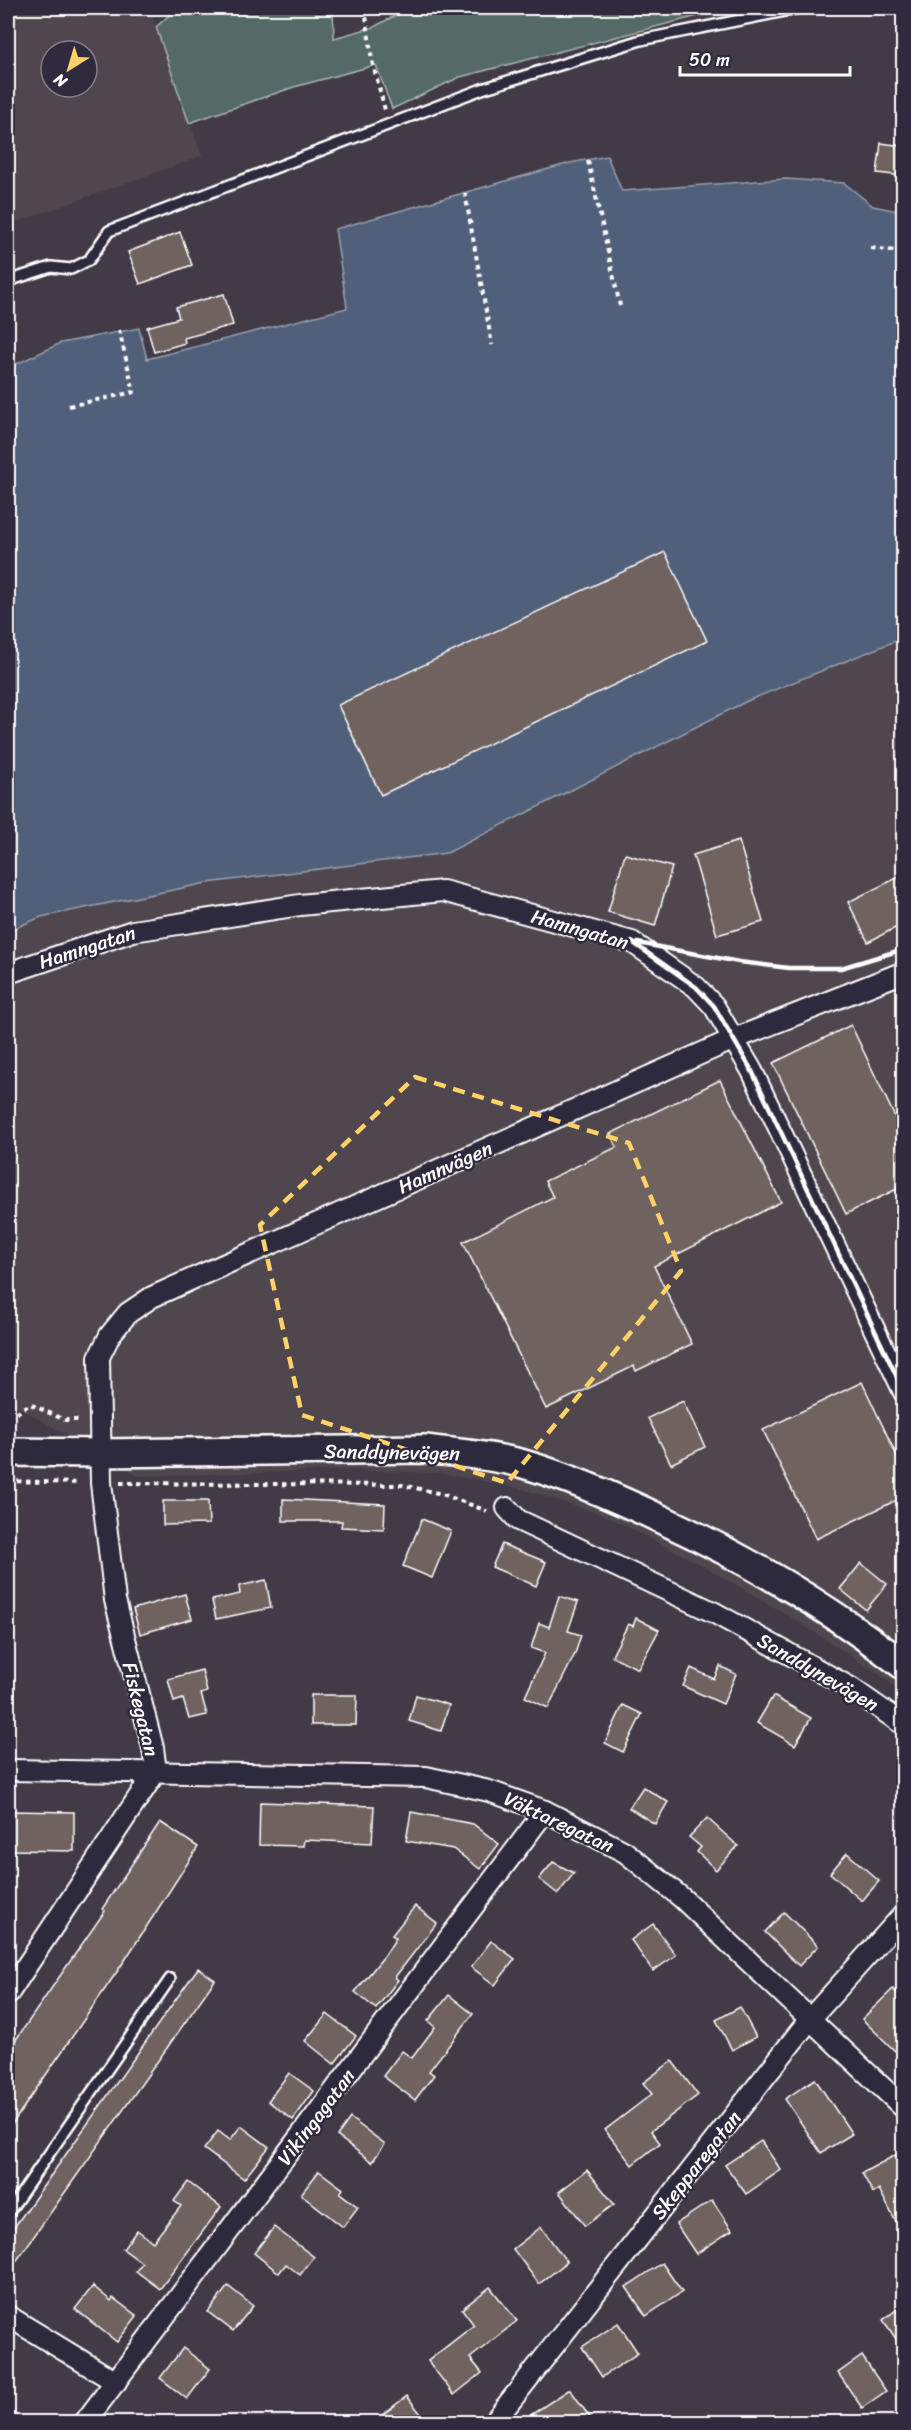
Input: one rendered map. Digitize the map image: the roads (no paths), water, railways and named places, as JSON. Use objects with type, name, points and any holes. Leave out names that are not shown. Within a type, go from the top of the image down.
[{"type":"street","name":"Hamngatan","points":[[8,973],[133,931],[300,905],[443,891],[632,942],[696,987],[714,1006],[734,1039],[752,1071],[903,1392]]},
{"type":"street","name":"Hamnvägen","points":[[100,1454],[99,1357],[110,1335],[128,1313],[152,1297],[734,1039],[903,972]]},
{"type":"street","name":"Sanddynevägen","points":[[8,1452],[100,1454],[425,1449],[471,1454],[518,1463],[573,1481],[635,1506],[722,1547],[782,1581],[856,1629],[903,1666]]},
{"type":"street","name":"Fiskegatan","points":[[8,1994],[156,1771],[153,1748],[115,1600],[101,1483],[100,1454]]},
{"type":"street","name":"Sanddynevägen","points":[[507,1508],[518,1520],[691,1602],[764,1640],[851,1688],[903,1725]]},
{"type":"street","name":"Väktaregatan","points":[[8,1770],[426,1777],[489,1791],[545,1811],[578,1826],[633,1859],[682,1898],[903,2109]]},
{"type":"street","name":"Vikingagatan","points":[[85,2422],[545,1811]]},
{"type":"street","name":"Skepparegatan","points":[[494,2422],[810,2019],[903,1914]]},
{"type":"street","points":[[8,2316],[116,2382]]},
{"type":"lane","points":[[8,281],[51,267],[71,269],[89,260],[109,231],[482,89],[640,40],[800,8]]},
{"type":"lane","points":[[8,2213],[170,1979]]},
{"type":"water","points":[[607,156],[622,191],[786,179],[844,183],[873,206],[903,212],[903,638],[747,701],[447,853],[207,883],[41,917],[8,931],[8,368],[61,343],[139,328],[147,359],[347,308],[335,229],[570,163]]},
{"type":"railway","points":[[632,942],[696,987],[714,1006],[752,1071],[904,1392]]},
{"type":"railway","points":[[638,943],[739,962],[789,968],[841,968],[904,949]]}]
